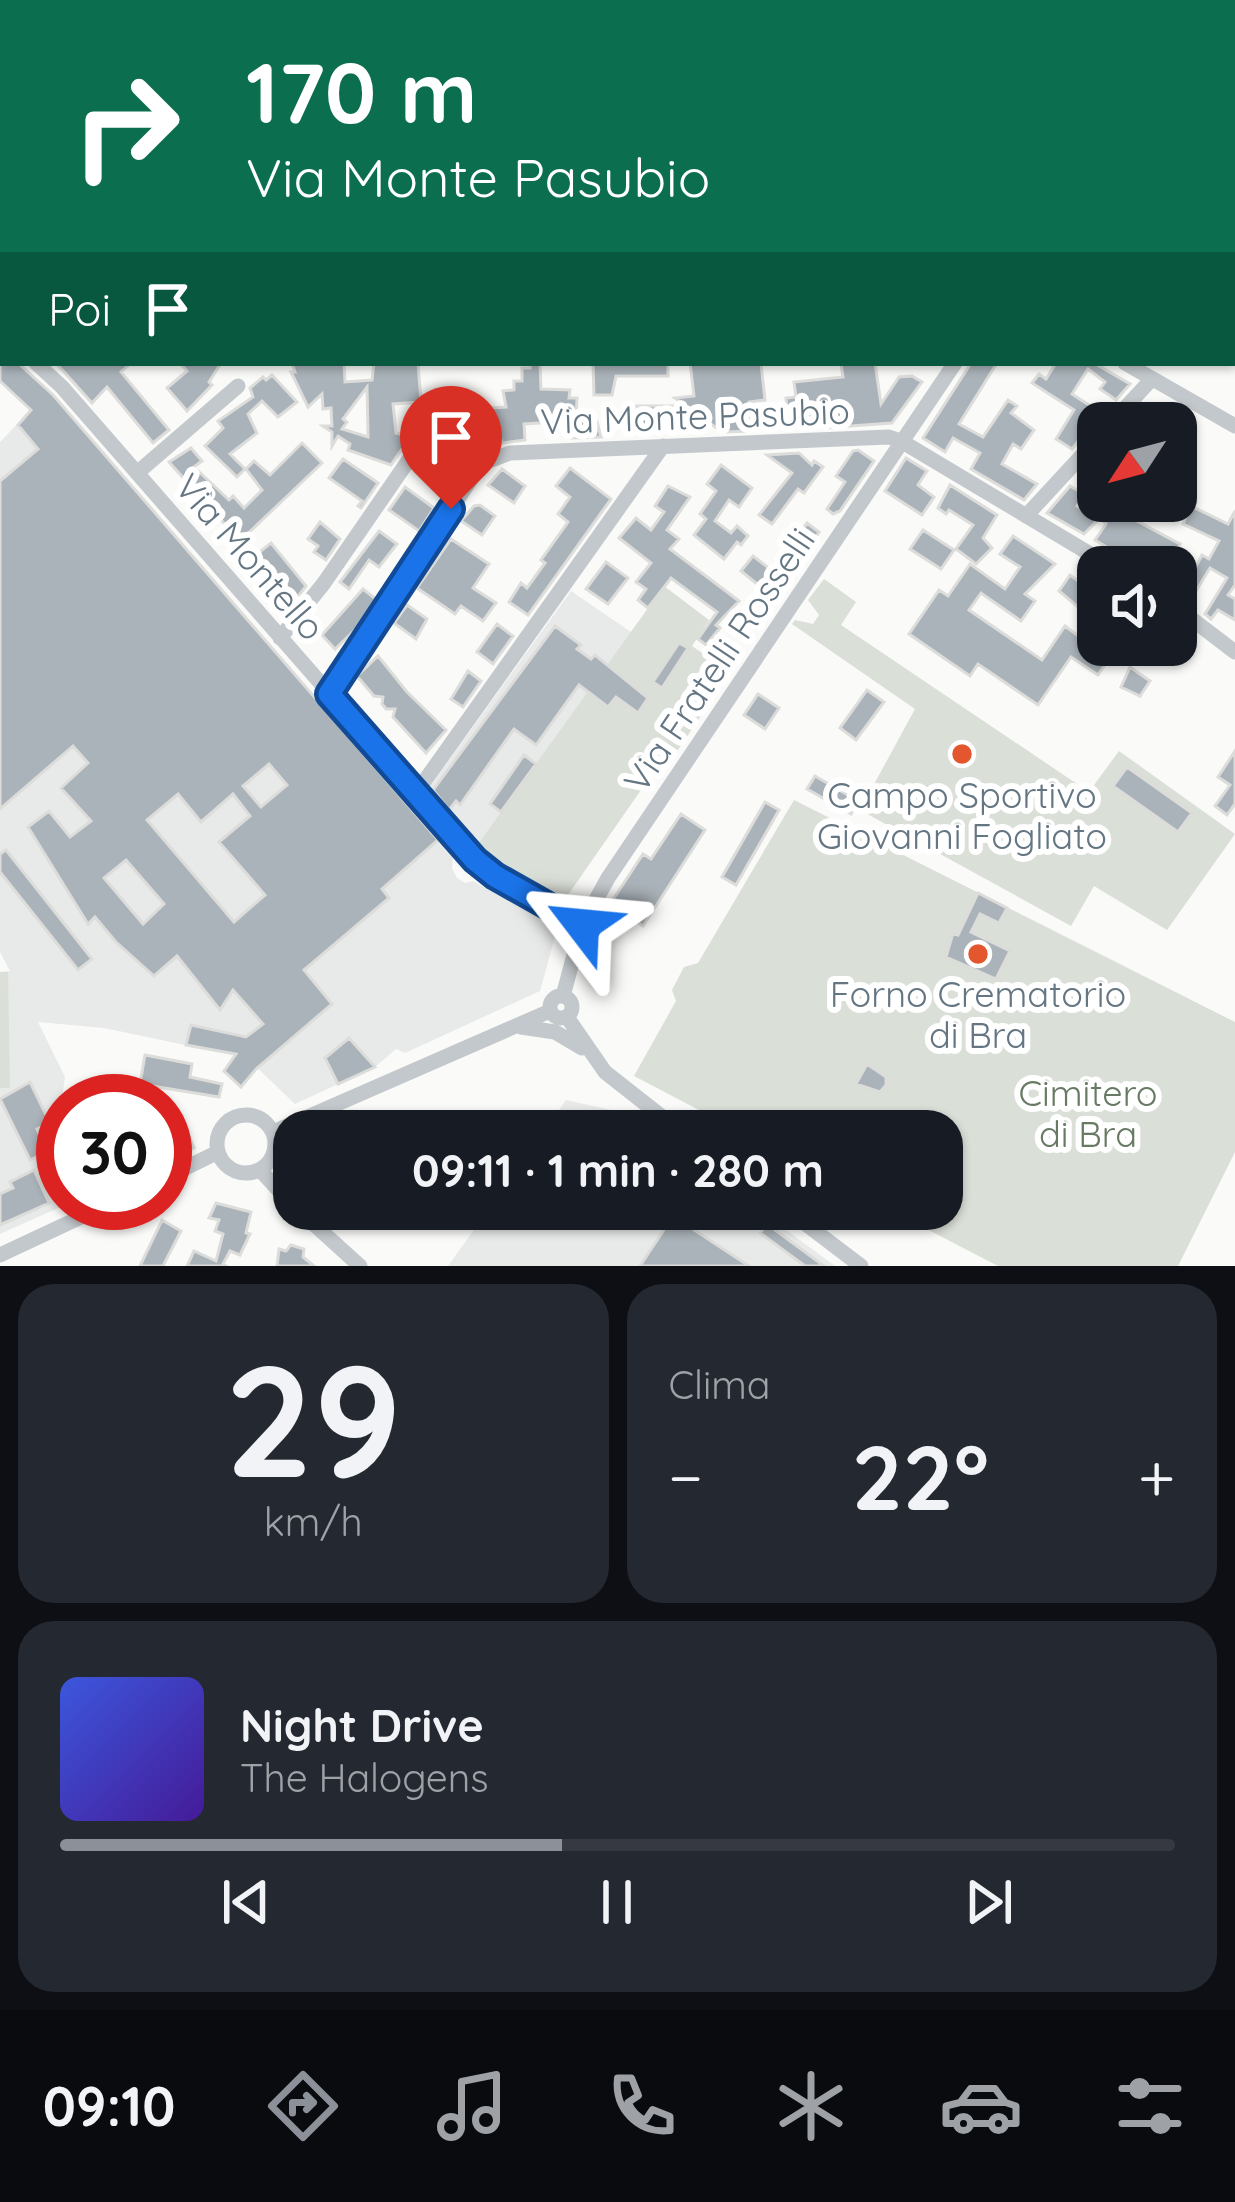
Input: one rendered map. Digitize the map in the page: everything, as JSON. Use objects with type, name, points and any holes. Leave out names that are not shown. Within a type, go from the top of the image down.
[{"type":"street","name":"Via Montello","points":[[39,366],[452,836],[495,876],[582,925]]},
{"type":"street","name":"Via Fratelli Rosselli","points":[[558,1014],[553,1000],[563,996],[582,925],[608,878],[950,366]]},
{"type":"street","points":[[1129,366],[1235,426]]},
{"type":"street","points":[[1131,402],[1150,380]]},
{"type":"street","points":[[137,473],[238,386]]},
{"type":"street","name":"Via Monte Pasubio","points":[[329,694],[486,462],[510,453],[889,437],[901,441]]},
{"type":"street","points":[[901,441],[1077,546]]},
{"type":"street","points":[[416,793],[663,446]]},
{"type":"street","points":[[280,638],[324,584],[417,448]]},
{"type":"street","points":[[1026,516],[1077,461]]},
{"type":"street","points":[[1197,623],[1235,652]]},
{"type":"street","points":[[323,1110],[512,1027],[558,1014],[624,1090],[651,1110]]},
{"type":"street","points":[[512,1027],[555,1032],[590,1054]]},
{"type":"street","points":[[273,1132],[260,1118],[234,1118],[221,1130],[218,1153],[232,1170],[260,1170],[273,1158]]},
{"type":"street","points":[[192,1165],[218,1153]]},
{"type":"street","points":[[260,1170],[273,1184]]},
{"type":"street","points":[[0,1255],[53,1230]]},
{"type":"street","points":[[320,1230],[360,1266]]},
{"type":"street","points":[[814,1230],[861,1266]]},
{"type":"shaded area","points":[[50,390],[453,856],[457,878],[473,881],[548,920],[556,933],[540,991],[405,1053],[396,1049],[375,1067],[295,1104],[247,1058],[104,1028],[38,1022],[64,1074],[36,1074],[36,1218],[0,1234],[0,972],[10,971],[0,952],[0,442]]},
{"type":"shaded area","points":[[571,591],[631,632],[475,848],[426,792]]},
{"type":"shaded area","points":[[566,1100],[611,1110],[559,1110]]},
{"type":"shaded area","points":[[474,1230],[786,1230],[835,1266],[448,1266]]},
{"type":"green space","name":"Campo Sportivo Giovanni Fogliato","points":[[824,579],[856,602],[841,625],[1089,792],[1119,751],[1235,834],[1167,930],[1094,886],[1071,926],[860,810],[915,709],[792,624],[795,620],[813,624],[819,615],[808,600]]},
{"type":"green space","points":[[664,586],[709,620],[692,646],[730,672],[678,750],[671,747],[563,902],[475,848]]},
{"type":"green space","name":"Cimitero di Bra","points":[[794,800],[1235,1022],[1235,1152],[1178,1266],[998,1266],[929,1230],[963,1230],[963,1110],[699,1110],[634,1076],[676,1001],[672,990],[684,967],[698,963]]},
{"type":"green space","points":[[0,972],[8,972],[10,1088],[0,1088]]},
{"type":"building","points":[[0,366],[21,366],[53,395],[438,840],[382,889],[389,898],[304,970],[332,1004],[241,1087],[224,1071],[236,1054],[186,1045],[191,1025],[246,1037],[263,1024],[233,990],[220,1010],[177,956],[154,976],[95,917],[88,924],[28,827],[49,811],[70,837],[91,821],[61,788],[88,763],[73,746],[0,809],[0,481],[38,449],[18,425],[31,410],[0,381]],"holes":[[[269,764],[287,785],[261,807],[243,786]],[[178,794],[201,822],[233,794],[250,816],[219,842],[265,895],[234,922],[147,820]],[[126,860],[164,904],[143,924],[104,878]]]},
{"type":"building","points":[[59,366],[128,366],[121,372],[169,430],[153,443],[107,387],[92,403]]},
{"type":"building","points":[[183,366],[219,366],[209,382],[212,385],[187,411],[167,388],[187,371]]},
{"type":"building","points":[[293,366],[344,366],[345,382],[372,380],[374,366],[418,366],[421,402],[393,404],[396,433],[410,437],[391,465],[348,450],[350,444],[338,436],[332,446],[332,432],[323,426],[332,426],[331,408],[323,409],[322,394],[308,407],[291,372],[295,372]],"holes":[[[367,387],[368,437],[342,429],[347,422],[343,419]]]},
{"type":"building","points":[[540,366],[541,389],[570,390],[569,398],[577,398],[576,419],[597,422],[601,437],[572,438],[571,421],[524,424],[525,440],[502,443],[498,428],[485,429],[480,418],[474,419],[473,409],[506,407],[503,391],[514,390],[514,381],[522,381],[522,368]]},
{"type":"building","points":[[593,366],[668,366],[668,376],[616,376],[612,395],[594,395]]},
{"type":"building","points":[[690,366],[761,366],[765,400],[749,402],[752,431],[722,432],[675,398],[694,396]]},
{"type":"building","points":[[841,366],[875,366],[881,404],[899,377],[912,376],[922,382],[892,423],[823,428],[821,416],[788,420],[786,398],[796,397],[794,382],[843,377]]},
{"type":"building","points":[[969,366],[995,366],[959,424],[983,437],[1008,400],[1017,406],[1011,413],[1034,430],[1021,449],[1013,444],[1002,464],[1037,484],[1024,500],[971,469],[980,453],[953,438],[945,452],[923,438]]},
{"type":"building","points":[[1054,366],[1099,366],[1130,384],[1116,400],[1100,389],[1105,382],[1088,369],[1072,394],[1084,402],[1077,402],[1077,443],[1072,449],[1056,439],[1074,410],[1032,383],[1039,374],[1046,379]]},
{"type":"building","points":[[272,375],[297,402],[278,417],[262,401],[248,414],[257,433],[230,454],[245,469],[237,477],[205,446],[223,428],[218,421],[253,397],[250,388]]},
{"type":"building","points":[[636,406],[673,406],[673,426],[636,426]]},
{"type":"building","points":[[447,431],[469,446],[456,466],[432,454]]},
{"type":"building","points":[[302,443],[322,463],[240,541],[169,462],[191,448],[202,461],[194,467],[244,508],[262,490],[246,469],[254,461],[270,475]]},
{"type":"building","points":[[858,450],[874,461],[840,511],[833,514],[827,509],[845,482],[836,476]]},
{"type":"building","points":[[799,453],[812,465],[814,461],[823,467],[804,493],[798,489],[772,524],[759,515],[792,473],[767,455]]},
{"type":"building","points":[[906,458],[927,471],[918,485],[934,497],[922,515],[885,491]]},
{"type":"building","points":[[343,459],[378,483],[361,508],[362,501],[329,478]]},
{"type":"building","points":[[721,465],[752,488],[739,507],[729,500],[715,521],[731,533],[737,526],[748,536],[724,559],[694,535],[706,519],[700,514],[716,491],[707,484]]},
{"type":"building","points":[[570,468],[611,499],[528,615],[509,602],[521,583],[527,588],[568,522],[558,514],[570,497],[556,486]]},
{"type":"building","points":[[502,469],[525,486],[514,503],[488,485]]},
{"type":"building","points":[[950,485],[997,515],[983,538],[992,548],[976,564],[956,549],[973,525],[938,508]]},
{"type":"building","points":[[668,486],[690,497],[667,530],[679,539],[670,549],[739,601],[716,625],[720,628],[706,645],[698,639],[717,612],[671,578],[648,608],[638,600],[646,589],[636,582],[651,563],[619,538],[636,518],[651,530],[664,512],[655,506]]},
{"type":"building","points":[[1070,486],[1077,490],[1077,522],[1096,522],[1084,534],[1047,513]]},
{"type":"building","points":[[405,487],[434,508],[419,531],[389,510]]},
{"type":"building","points":[[480,505],[495,516],[482,535],[461,521]]},
{"type":"building","points":[[1197,509],[1228,524],[1235,511],[1235,585],[1228,595],[1235,599],[1235,620],[1218,610],[1211,619],[1205,614],[1227,578],[1210,568],[1197,589],[1197,564],[1202,555],[1209,559],[1219,541],[1183,524],[1197,522]]},
{"type":"building","points":[[320,522],[340,539],[326,560],[314,552],[318,546],[308,539]]},
{"type":"building","points":[[1139,522],[1180,544],[1105,546],[1095,540],[1106,524]]},
{"type":"building","points":[[807,523],[819,532],[803,556],[795,550],[782,565],[776,561],[799,527]]},
{"type":"building","points":[[923,530],[954,550],[941,569],[910,549]]},
{"type":"building","points":[[379,531],[397,544],[379,567],[369,560],[349,589],[340,582]]},
{"type":"building","points":[[1013,536],[1055,564],[1025,594],[1035,601],[1021,621],[981,593],[969,610],[1042,660],[1065,626],[1077,635],[1077,661],[1071,657],[1038,705],[978,664],[970,676],[909,634],[939,590],[948,596],[970,564],[1005,589],[1020,567],[1000,554]]},
{"type":"building","points":[[451,539],[489,564],[473,588],[496,603],[483,621],[461,606],[455,614],[417,588]]},
{"type":"building","points":[[271,543],[306,586],[293,603],[252,558]]},
{"type":"building","points":[[753,556],[774,572],[762,588],[741,571]]},
{"type":"building","points":[[606,562],[628,578],[608,604],[586,589]]},
{"type":"building","points":[[1070,575],[1077,580],[1077,606],[1059,591]]},
{"type":"building","points":[[363,589],[377,600],[335,649],[322,635]]},
{"type":"building","points":[[407,605],[427,619],[416,639],[394,623]]},
{"type":"building","points":[[497,624],[513,636],[493,664],[477,652]]},
{"type":"building","points":[[555,626],[581,645],[577,649],[591,659],[595,655],[648,698],[638,713],[616,697],[608,707],[579,685],[536,745],[514,729],[460,805],[456,801],[449,810],[433,790]]},
{"type":"building","points":[[679,643],[688,648],[662,688],[653,682]]},
{"type":"building","points":[[378,656],[446,730],[426,753],[393,717],[395,709],[386,709],[383,697],[374,696],[357,676]]},
{"type":"building","points":[[1130,667],[1150,681],[1140,696],[1121,687]]},
{"type":"building","points":[[468,671],[481,681],[463,707],[451,699]]},
{"type":"building","points":[[867,690],[884,702],[856,740],[840,728]]},
{"type":"building","points":[[758,694],[779,708],[765,729],[744,715]]},
{"type":"building","points":[[1235,751],[1235,804],[1227,815],[1215,806],[1230,785],[1218,777]]},
{"type":"building","points":[[524,755],[536,764],[501,812],[490,804]]},
{"type":"building","points":[[1127,767],[1192,813],[1178,832],[1113,786]]},
{"type":"building","points":[[815,776],[858,801],[851,814],[807,789]]},
{"type":"building","points":[[765,802],[779,810],[736,885],[722,877]]},
{"type":"building","points":[[681,814],[705,830],[643,926],[610,904],[643,854],[651,859]]},
{"type":"building","points":[[6,850],[92,959],[78,970],[0,872],[0,854]]},
{"type":"building","name":"Forno Crematorio di Bra","points":[[978,893],[1007,908],[999,923],[980,914],[971,932],[1010,951],[996,979],[946,957],[953,933],[958,935]]},
{"type":"building","points":[[349,1038],[375,1067],[338,1084],[325,1058]]},
{"type":"building","points":[[145,1055],[192,1064],[190,1074],[142,1074]]},
{"type":"building","points":[[867,1064],[886,1077],[880,1092],[856,1084]]},
{"type":"building","points":[[192,1077],[222,1084],[219,1097],[192,1093]]},
{"type":"building","points":[[30,1082],[36,1094],[36,1157],[30,1160],[0,1099]]},
{"type":"building","points":[[34,1170],[36,1209],[0,1225],[0,1194],[13,1188],[10,1182]]},
{"type":"building","points":[[216,1203],[251,1212],[246,1233],[250,1234],[240,1255],[230,1251],[226,1266],[187,1266],[194,1251],[216,1261],[223,1234],[215,1231],[219,1220],[209,1218]]},
{"type":"building","points":[[157,1230],[181,1231],[163,1266],[140,1266]]},
{"type":"building","points":[[664,1230],[694,1230],[749,1266],[640,1266]]},
{"type":"building","points":[[775,1230],[824,1266],[805,1266],[760,1233]]},
{"type":"building","points":[[291,1245],[304,1249],[303,1257],[314,1266],[277,1266],[279,1249],[286,1251]]},
{"type":"place","name":"Campo Sportivo Giovanni Fogliato","points":[[962,754]]},
{"type":"place","name":"Forno Crematorio di Bra","points":[[978,954]]},
{"type":"route","points":[[451,509],[329,694],[475,860],[582,925]]}]
